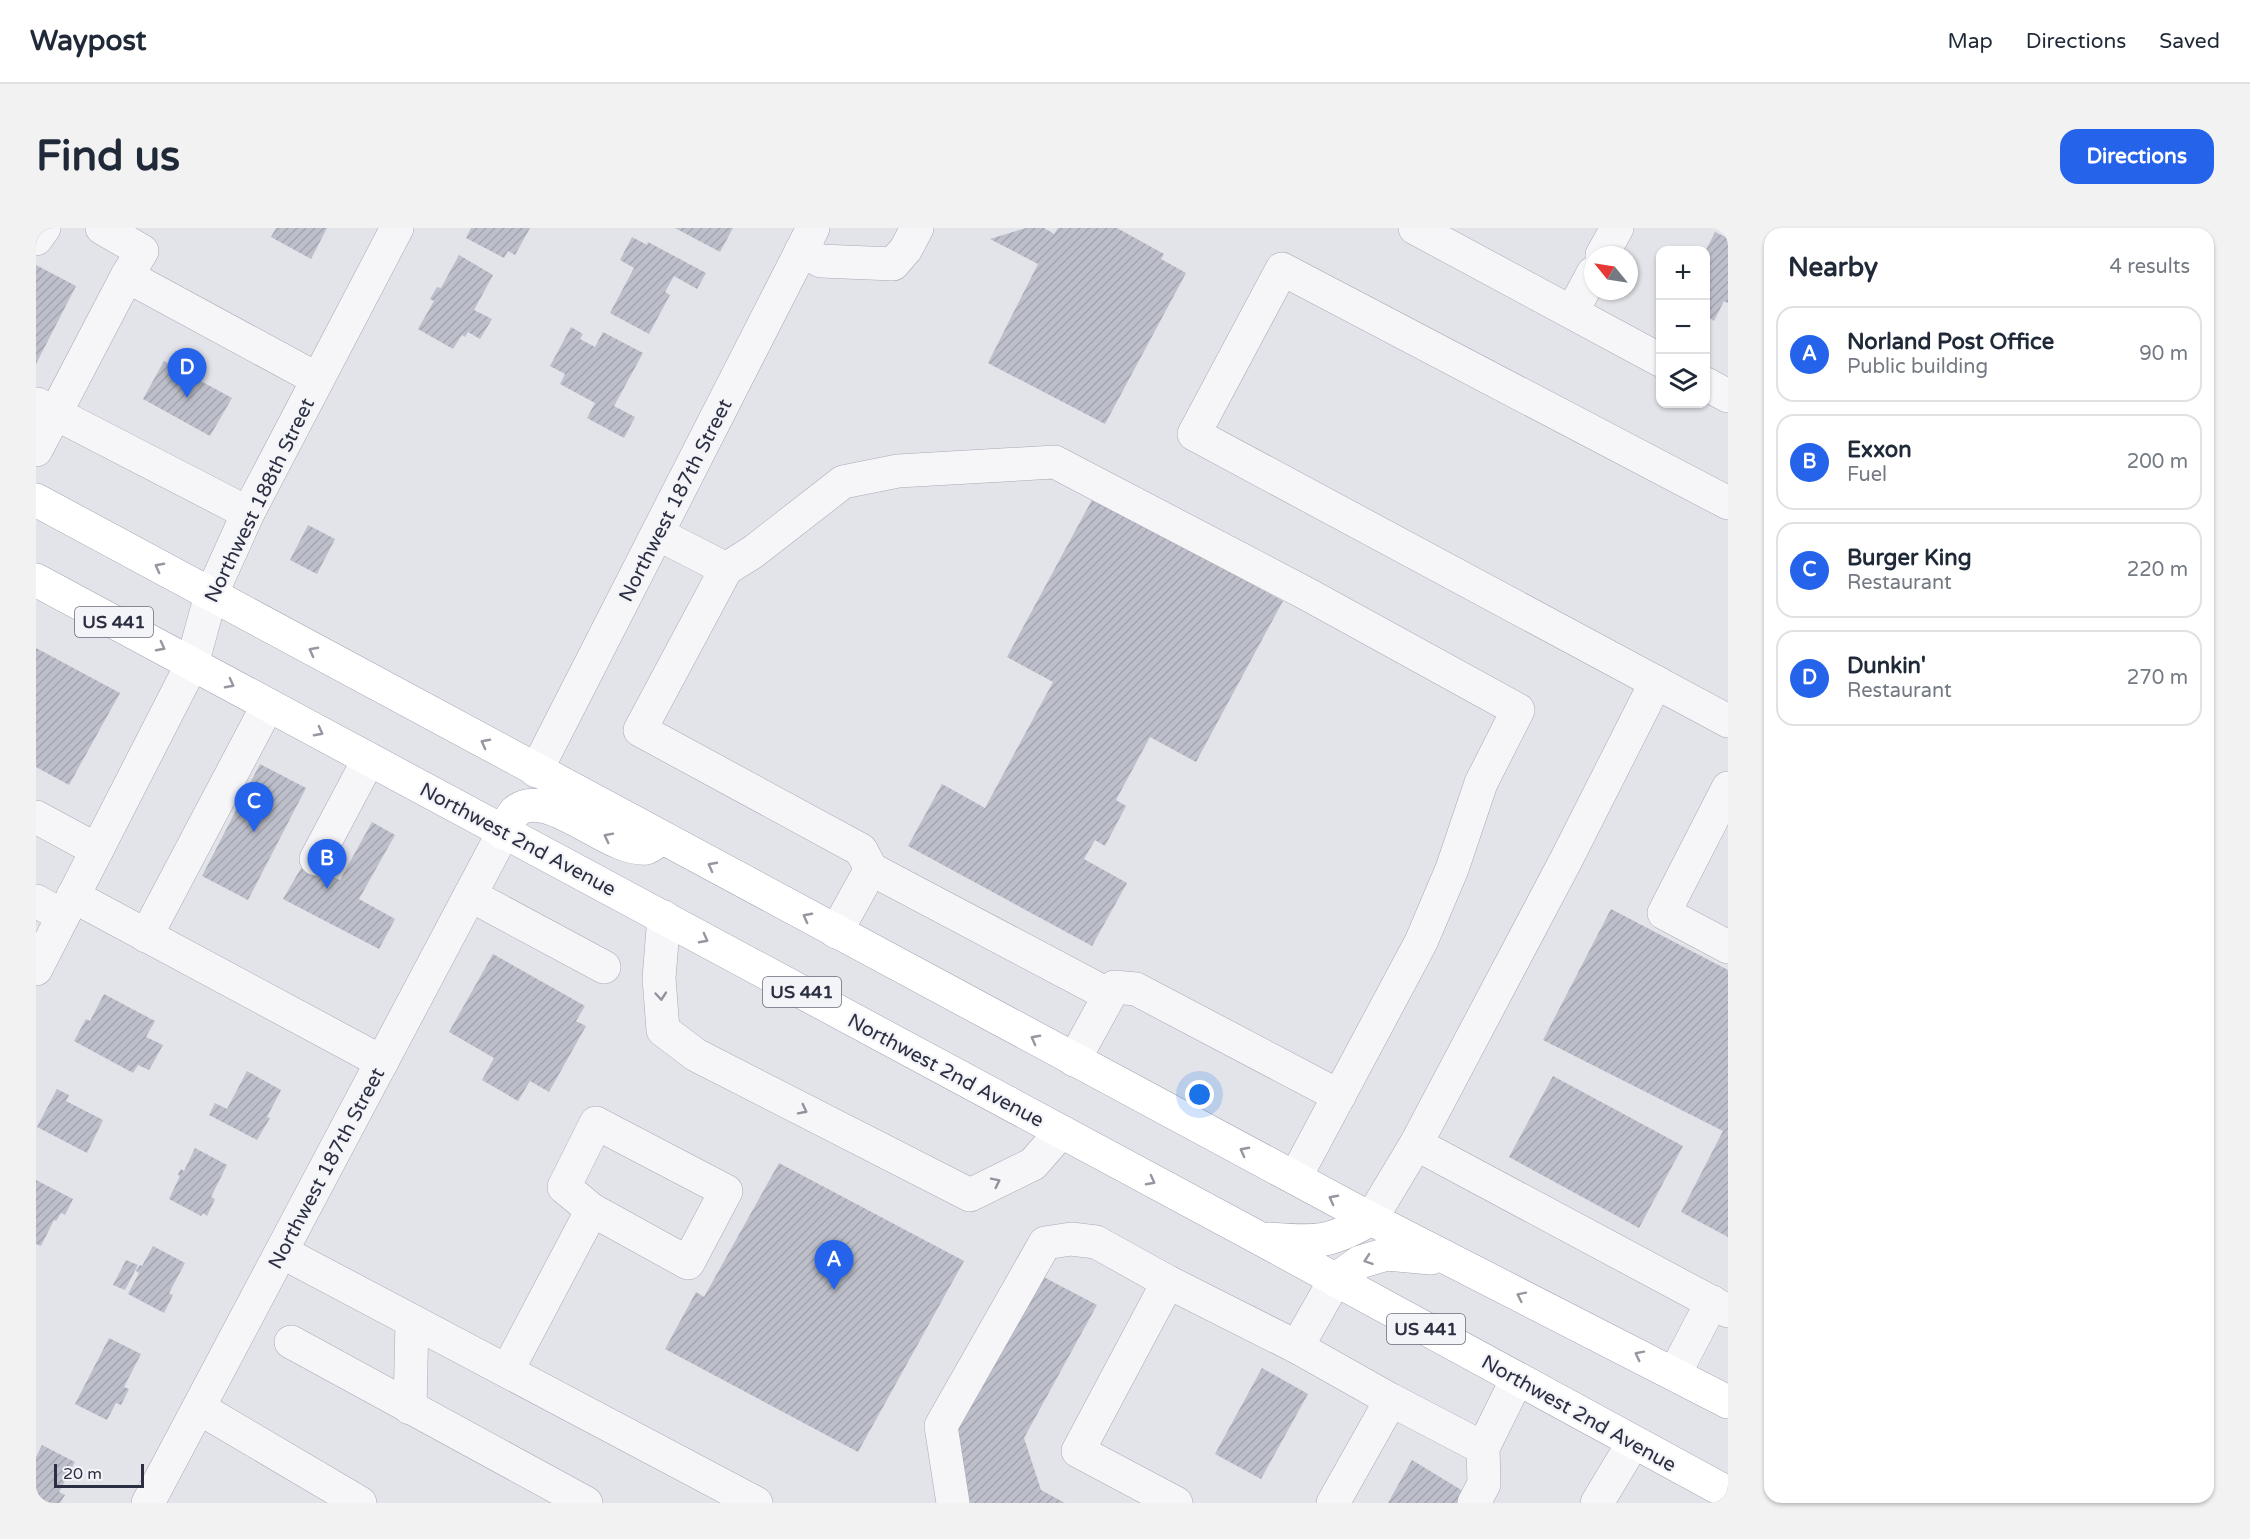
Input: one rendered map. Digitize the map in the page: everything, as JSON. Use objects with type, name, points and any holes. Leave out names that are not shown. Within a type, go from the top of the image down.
[{"type":"main road","points":[[36,501],[1295,1179],[1728,1402]]},
{"type":"main road","name":"Northwest 2nd Avenue","points":[[36,580],[1728,1493]]},
{"type":"main road","points":[[503,833],[514,813],[527,806],[548,807],[629,847],[648,848],[661,838]]},
{"type":"main road","points":[[1258,1238],[1315,1242],[1344,1235],[1371,1219]]},
{"type":"main road","points":[[1335,1280],[1360,1262],[1387,1254],[1447,1259]]},
{"type":"street","points":[[36,239],[44,228]]},
{"type":"street","points":[[36,450],[46,408],[142,251],[102,228]]},
{"type":"street","name":"Northwest 188th Street","points":[[36,969],[57,904],[97,850],[192,664],[210,595],[248,513],[397,228]]},
{"type":"street","points":[[807,240],[821,261],[893,264],[906,249],[917,228]]},
{"type":"street","points":[[1415,228],[1656,358]]},
{"type":"street","points":[[1607,246],[1617,228]]},
{"type":"street","name":"Northwest 187th Street","points":[[536,771],[807,240]]},
{"type":"street","points":[[1728,503],[1282,269],[1194,434],[1728,721]]},
{"type":"street","points":[[127,276],[317,379]]},
{"type":"street","points":[[1572,312],[1584,290]]},
{"type":"street","points":[[1710,386],[1728,396]]},
{"type":"street","points":[[46,408],[248,513]]},
{"type":"street","points":[[1109,995],[871,869],[861,850],[640,730],[726,569],[753,552],[843,482],[898,471],[1056,462],[1307,594],[1518,710],[1481,783],[1452,869],[1422,942],[1295,1179]]},
{"type":"street","points":[[658,534],[726,569]]},
{"type":"street","points":[[1371,1219],[1416,1144],[1566,860],[1656,682]]},
{"type":"street","points":[[146,936],[268,705]]},
{"type":"street","points":[[316,859],[369,759]]},
{"type":"street","points":[[1728,788],[1664,913],[1728,947]]},
{"type":"street","points":[[36,817],[97,850]]},
{"type":"street","name":"Northwest 187th Street","points":[[148,1503],[503,833]]},
{"type":"street","points":[[836,932],[871,869]]},
{"type":"street","points":[[470,895],[604,967]]},
{"type":"street","points":[[57,904],[146,936],[382,1062]]},
{"type":"street","points":[[664,917],[659,978],[663,1030],[696,1055],[970,1195],[1033,1164],[1061,1132]]},
{"type":"street","points":[[1074,1060],[1114,987],[1136,989],[1340,1096]]},
{"type":"street","points":[[597,1123],[726,1191],[688,1263],[592,1210],[564,1187],[597,1123]]},
{"type":"street","points":[[1416,1144],[1720,1307],[1675,1373]]},
{"type":"street","points":[[507,1371],[592,1210]]},
{"type":"street","points":[[953,1503],[941,1426],[1045,1243],[1071,1239],[1096,1242],[1483,1448]]},
{"type":"street","points":[[282,1252],[756,1503]]},
{"type":"street","points":[[1297,1347],[1335,1280]]},
{"type":"street","points":[[1168,1282],[1078,1451],[1176,1503]]},
{"type":"street","points":[[411,1408],[412,1321]]},
{"type":"street","points":[[291,1342],[586,1503]]},
{"type":"street","points":[[1474,1503],[1484,1484],[1483,1448],[1517,1379]]},
{"type":"street","points":[[1333,1503],[1391,1400]]},
{"type":"street","points":[[199,1408],[360,1503]]},
{"type":"street","points":[[1597,1503],[1633,1443]]},
{"type":"building","points":[[276,228],[327,228],[311,259],[271,237]]},
{"type":"building","points":[[471,228],[530,228],[515,255],[508,251],[504,258],[466,238]]},
{"type":"building","points":[[675,228],[733,228],[720,252]]},
{"type":"building","points":[[1026,228],[1044,228],[1054,234],[1058,228],[1117,228],[1164,254],[1161,259],[1186,273],[1105,424],[988,363],[1038,264],[990,239]]},
{"type":"building","points":[[1715,232],[1728,238],[1728,303],[1724,301],[1714,321],[1710,318],[1710,246],[1708,246]]},
{"type":"building","points":[[632,237],[647,245],[648,242],[706,273],[697,289],[674,276],[665,292],[670,295],[649,334],[610,313],[634,268],[620,260]]},
{"type":"building","points":[[459,255],[493,275],[474,310],[492,319],[480,339],[468,332],[465,337],[462,335],[453,349],[418,329],[434,301],[430,299],[437,287],[441,288]]},
{"type":"building","points":[[36,265],[76,286],[36,364]]},
{"type":"building","points":[[571,327],[583,334],[580,339],[595,347],[603,332],[643,353],[614,406],[635,417],[624,438],[587,418],[595,403],[560,384],[565,374],[550,366]]},
{"type":"building","points":[[164,361],[232,398],[210,436],[143,399]]},
{"type":"building","points":[[1093,498],[1283,601],[1196,762],[1150,737],[1116,800],[1126,806],[1105,846],[1095,840],[1084,859],[1127,883],[1092,946],[908,846],[942,784],[985,808],[1053,682],[1007,657]]},
{"type":"building","points":[[308,525],[335,539],[317,574],[290,560]]},
{"type":"building","points":[[36,648],[120,693],[69,785],[36,767]]},
{"type":"building","points":[[260,764],[306,788],[248,900],[202,876]]},
{"type":"building","points":[[372,822],[395,835],[359,899],[395,919],[379,949],[283,899],[304,863],[340,880]]},
{"type":"building","points":[[1611,909],[1728,970],[1728,1237],[1681,1212],[1723,1131],[1543,1040]]},
{"type":"building","points":[[493,954],[585,1006],[576,1021],[586,1026],[549,1092],[530,1081],[518,1101],[482,1080],[494,1058],[449,1032]]},
{"type":"building","points":[[104,994],[155,1021],[146,1037],[163,1045],[149,1070],[138,1065],[133,1073],[74,1041],[86,1019],[90,1021]]},
{"type":"building","points":[[247,1071],[281,1090],[267,1117],[270,1118],[257,1140],[209,1115],[215,1103],[227,1109]]},
{"type":"building","points":[[1553,1076],[1683,1146],[1639,1228],[1509,1157]]},
{"type":"building","points":[[57,1089],[69,1095],[66,1101],[103,1120],[87,1153],[37,1127]]},
{"type":"building","points":[[195,1148],[227,1165],[211,1197],[215,1199],[207,1216],[203,1213],[201,1216],[169,1199],[180,1176],[179,1172],[181,1169],[184,1171]]},
{"type":"building","points":[[779,1163],[964,1261],[858,1452],[665,1349],[696,1292],[704,1297]]},
{"type":"building","points":[[36,1180],[73,1199],[65,1215],[61,1213],[56,1221],[54,1220],[41,1246],[36,1244]]},
{"type":"building","points":[[153,1246],[185,1263],[169,1293],[173,1295],[164,1313],[128,1294],[139,1273],[136,1271],[140,1265],[142,1266]]},
{"type":"building","points":[[126,1260],[138,1265],[125,1290],[113,1285]]},
{"type":"building","points":[[1038,1274],[1097,1305],[1024,1438],[1041,1490],[1065,1503],[966,1503],[950,1436]]},
{"type":"building","points":[[109,1338],[141,1354],[124,1387],[129,1389],[121,1405],[116,1403],[107,1420],[75,1404]]},
{"type":"building","points":[[1262,1368],[1308,1394],[1261,1479],[1215,1454]]},
{"type":"building","points":[[42,1445],[75,1462],[59,1492],[65,1495],[60,1503],[36,1503],[36,1457]]},
{"type":"building","points":[[1412,1460],[1463,1491],[1457,1503],[1388,1503]]},
{"type":"place","name":"Dunkin'","points":[[187,398]]},
{"type":"place","name":"Burger King","points":[[254,832]]},
{"type":"place","name":"Exxon","points":[[327,889]]},
{"type":"place","name":"Norland Post Office","points":[[834,1290]]}]
